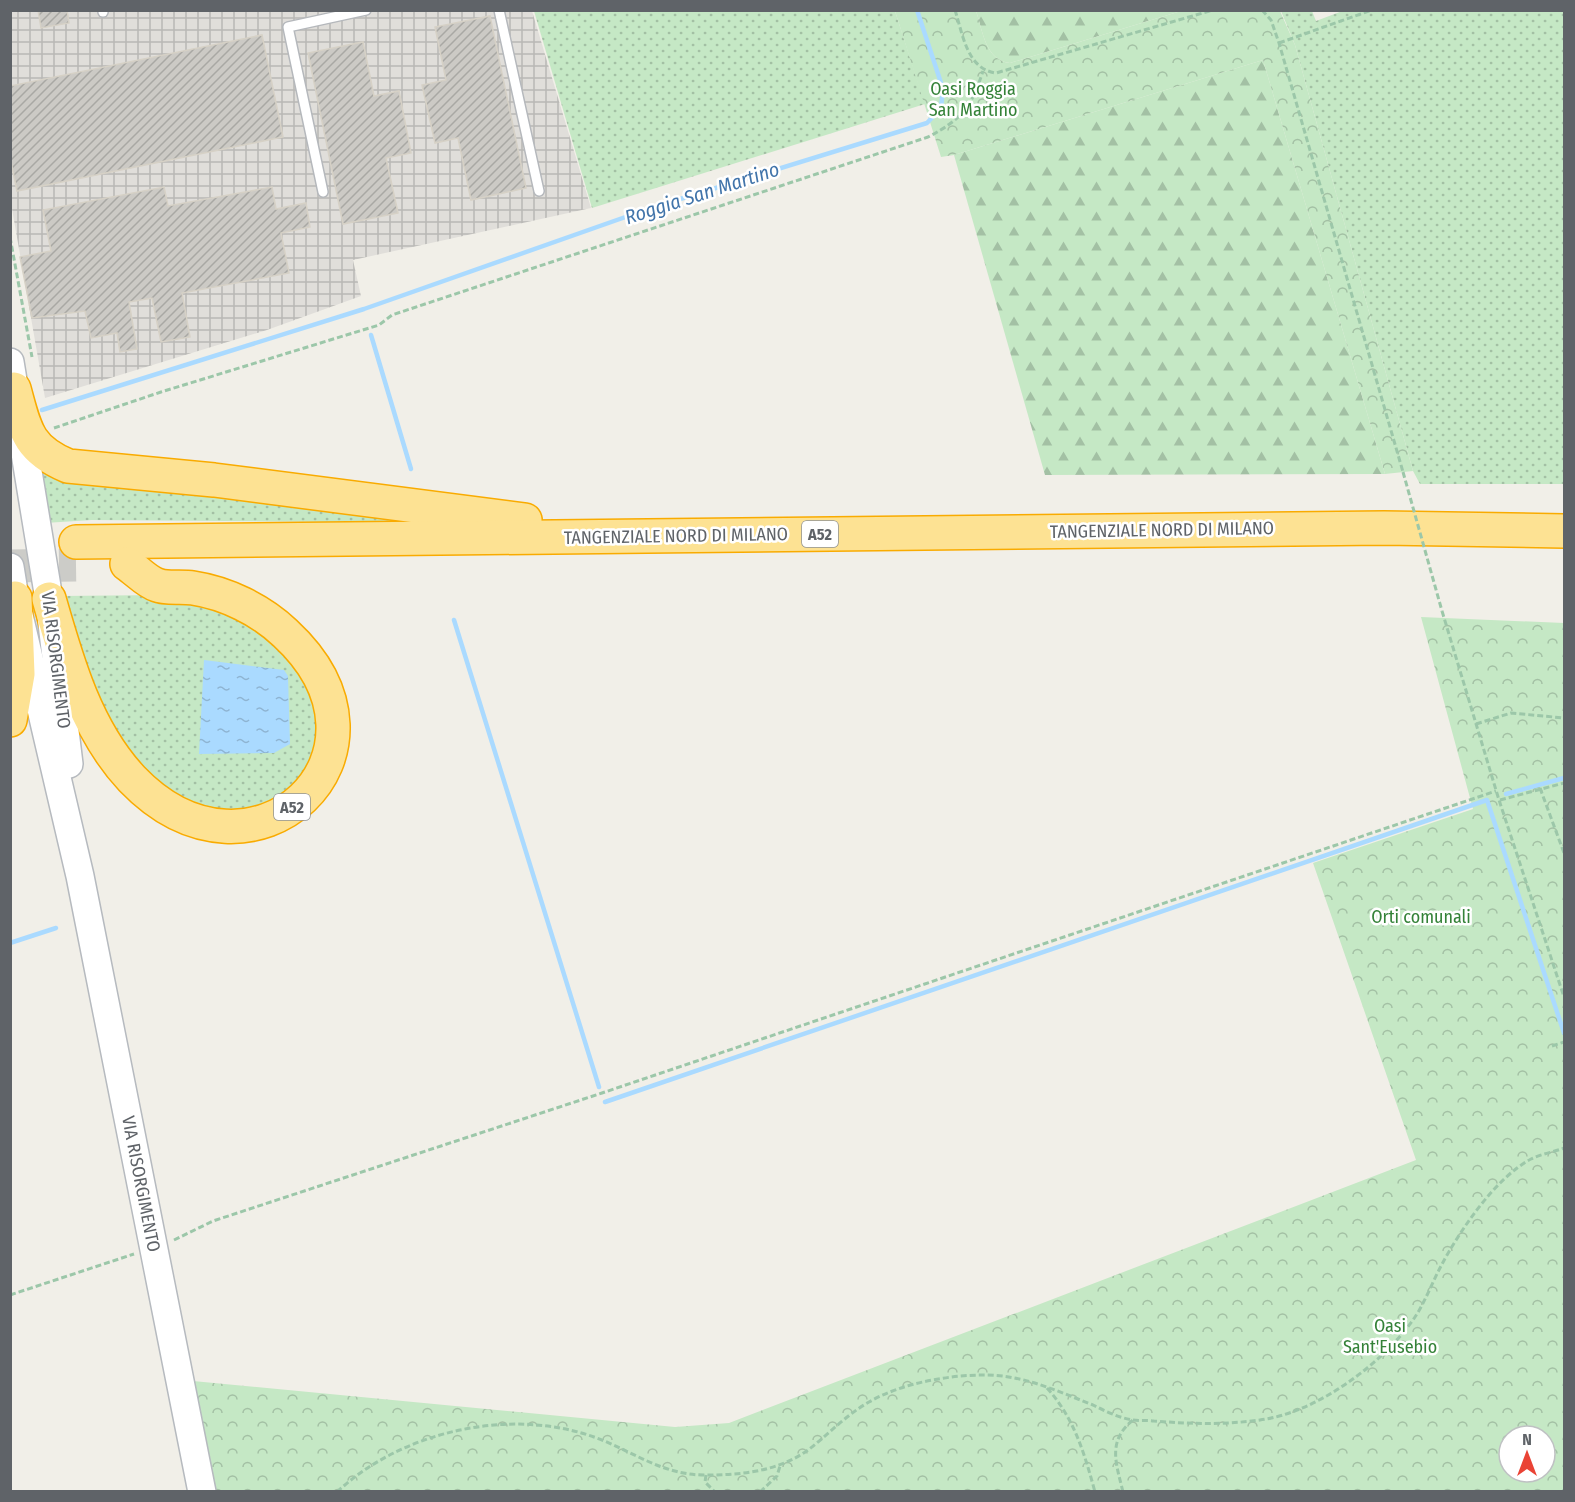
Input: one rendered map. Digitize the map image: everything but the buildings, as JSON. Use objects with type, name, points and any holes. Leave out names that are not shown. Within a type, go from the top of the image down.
[{"type":"highway","name":"A52","points":[[19,371],[24,427],[33,444],[51,459],[86,470],[214,480],[448,511],[563,523],[842,522],[955,532]]},
{"type":"highway","name":"TANGENZIALE NORD DI MILANO","points":[[1564,531],[1384,528],[955,532],[76,553],[127,564],[1373,550],[1564,553]]},
{"type":"highway","name":"A52","points":[[49,599],[72,675],[88,710],[110,751],[139,785],[165,805],[204,824],[246,826],[262,823],[288,810],[317,781],[332,743],[334,716],[330,698],[312,665],[286,633],[255,611],[206,590],[156,585],[127,564]]},
{"type":"highway","points":[[10,720],[18,674],[13,583]]},
{"type":"street","name":"VIA RISORGIMENTO","points":[[19,371],[22,446],[49,599],[80,876]]},
{"type":"street","name":"VIA RISORGIMENTO","points":[[13,583],[80,876],[202,1491]]},
{"type":"lane","points":[[323,192],[288,27],[366,10]]},
{"type":"lane","points":[[499,10],[539,191]]},
{"type":"path","points":[[955,10],[969,52],[983,71],[996,73],[1213,10]]},
{"type":"path","points":[[1262,10],[1271,20],[1279,43],[1442,611],[1496,791],[1564,997]]},
{"type":"path","points":[[1279,43],[1372,10]]},
{"type":"path","points":[[52,428],[379,325],[392,315],[928,137],[959,118],[968,109],[983,71]]},
{"type":"path","points":[[10,237],[19,371]]},
{"type":"path","points":[[1476,724],[1511,713],[1564,718]]},
{"type":"path","points":[[1499,800],[1564,783]]},
{"type":"path","points":[[1540,788],[1564,853]]},
{"type":"path","points":[[10,1295],[153,1248],[213,1221],[625,1085],[1496,791]]},
{"type":"path","points":[[1552,1046],[1564,1042]]},
{"type":"path","points":[[337,1491],[351,1479],[413,1443],[454,1430],[528,1424],[573,1430],[599,1438],[665,1469],[706,1475],[743,1474],[780,1466],[807,1450],[839,1422],[872,1400],[915,1385],[952,1376],[1010,1376],[1045,1386],[1133,1420],[1215,1426],[1266,1420],[1319,1401],[1359,1375],[1415,1317],[1442,1263],[1474,1215],[1504,1179],[1531,1159],[1564,1148]]},
{"type":"path","points":[[1045,1386],[1063,1406],[1073,1423],[1095,1491]]},
{"type":"path","points":[[1123,1491],[1115,1449],[1121,1430],[1133,1420]]},
{"type":"path","points":[[760,1491],[777,1476],[780,1466]]},
{"type":"path","points":[[706,1475],[705,1482],[715,1491]]},
{"type":"shaded area","points":[[10,11],[532,11],[591,208],[353,260],[361,296],[267,330],[45,398],[11,203]]},
{"type":"green space","points":[[1345,10],[1564,11],[1564,484],[1420,484],[1413,471],[1295,45],[1281,11],[1312,11],[1316,21]]},
{"type":"green space","points":[[534,11],[895,11],[925,104],[592,208]]},
{"type":"green space","name":"Oasi Roggia San Martino","points":[[895,11],[976,11],[990,51],[1002,61],[1010,63],[1181,11],[1280,11],[1295,45],[1413,471],[1385,474],[1263,60],[954,155],[941,157]]},
{"type":"green space","points":[[976,11],[1181,11],[1010,63],[1002,61],[990,51]]},
{"type":"green space","points":[[1263,60],[1385,474],[1045,475],[954,155]]},
{"type":"green space","points":[[33,464],[457,523],[92,520],[45,523]]},
{"type":"green space","points":[[161,595],[200,598],[268,627],[325,709],[320,768],[266,815],[180,806],[109,737],[59,596]]},
{"type":"green space","name":"Oasi Sant'Eusebio","points":[[1421,617],[1564,623],[1564,1491],[213,1491],[193,1381],[675,1427],[729,1423],[1416,1160],[1313,863],[1473,809]]},
{"type":"water","points":[[204,660],[284,670],[288,676],[290,744],[274,753],[199,754]]},
{"type":"waterway","name":"Roggia San Martino","points":[[42,410],[364,309],[651,208],[927,123],[941,108],[943,89],[917,10]]},
{"type":"waterway","points":[[371,335],[411,469]]},
{"type":"waterway","points":[[454,620],[599,1087]]},
{"type":"waterway","points":[[1506,794],[1564,778]]},
{"type":"waterway","points":[[605,1102],[1487,800],[1564,1033]]},
{"type":"waterway","points":[[10,943],[56,928]]},
{"type":"tunnel","points":[[10,566],[76,565]]},
{"type":"park label","name":"Orti comunali","points":[[1421,917]]}]
